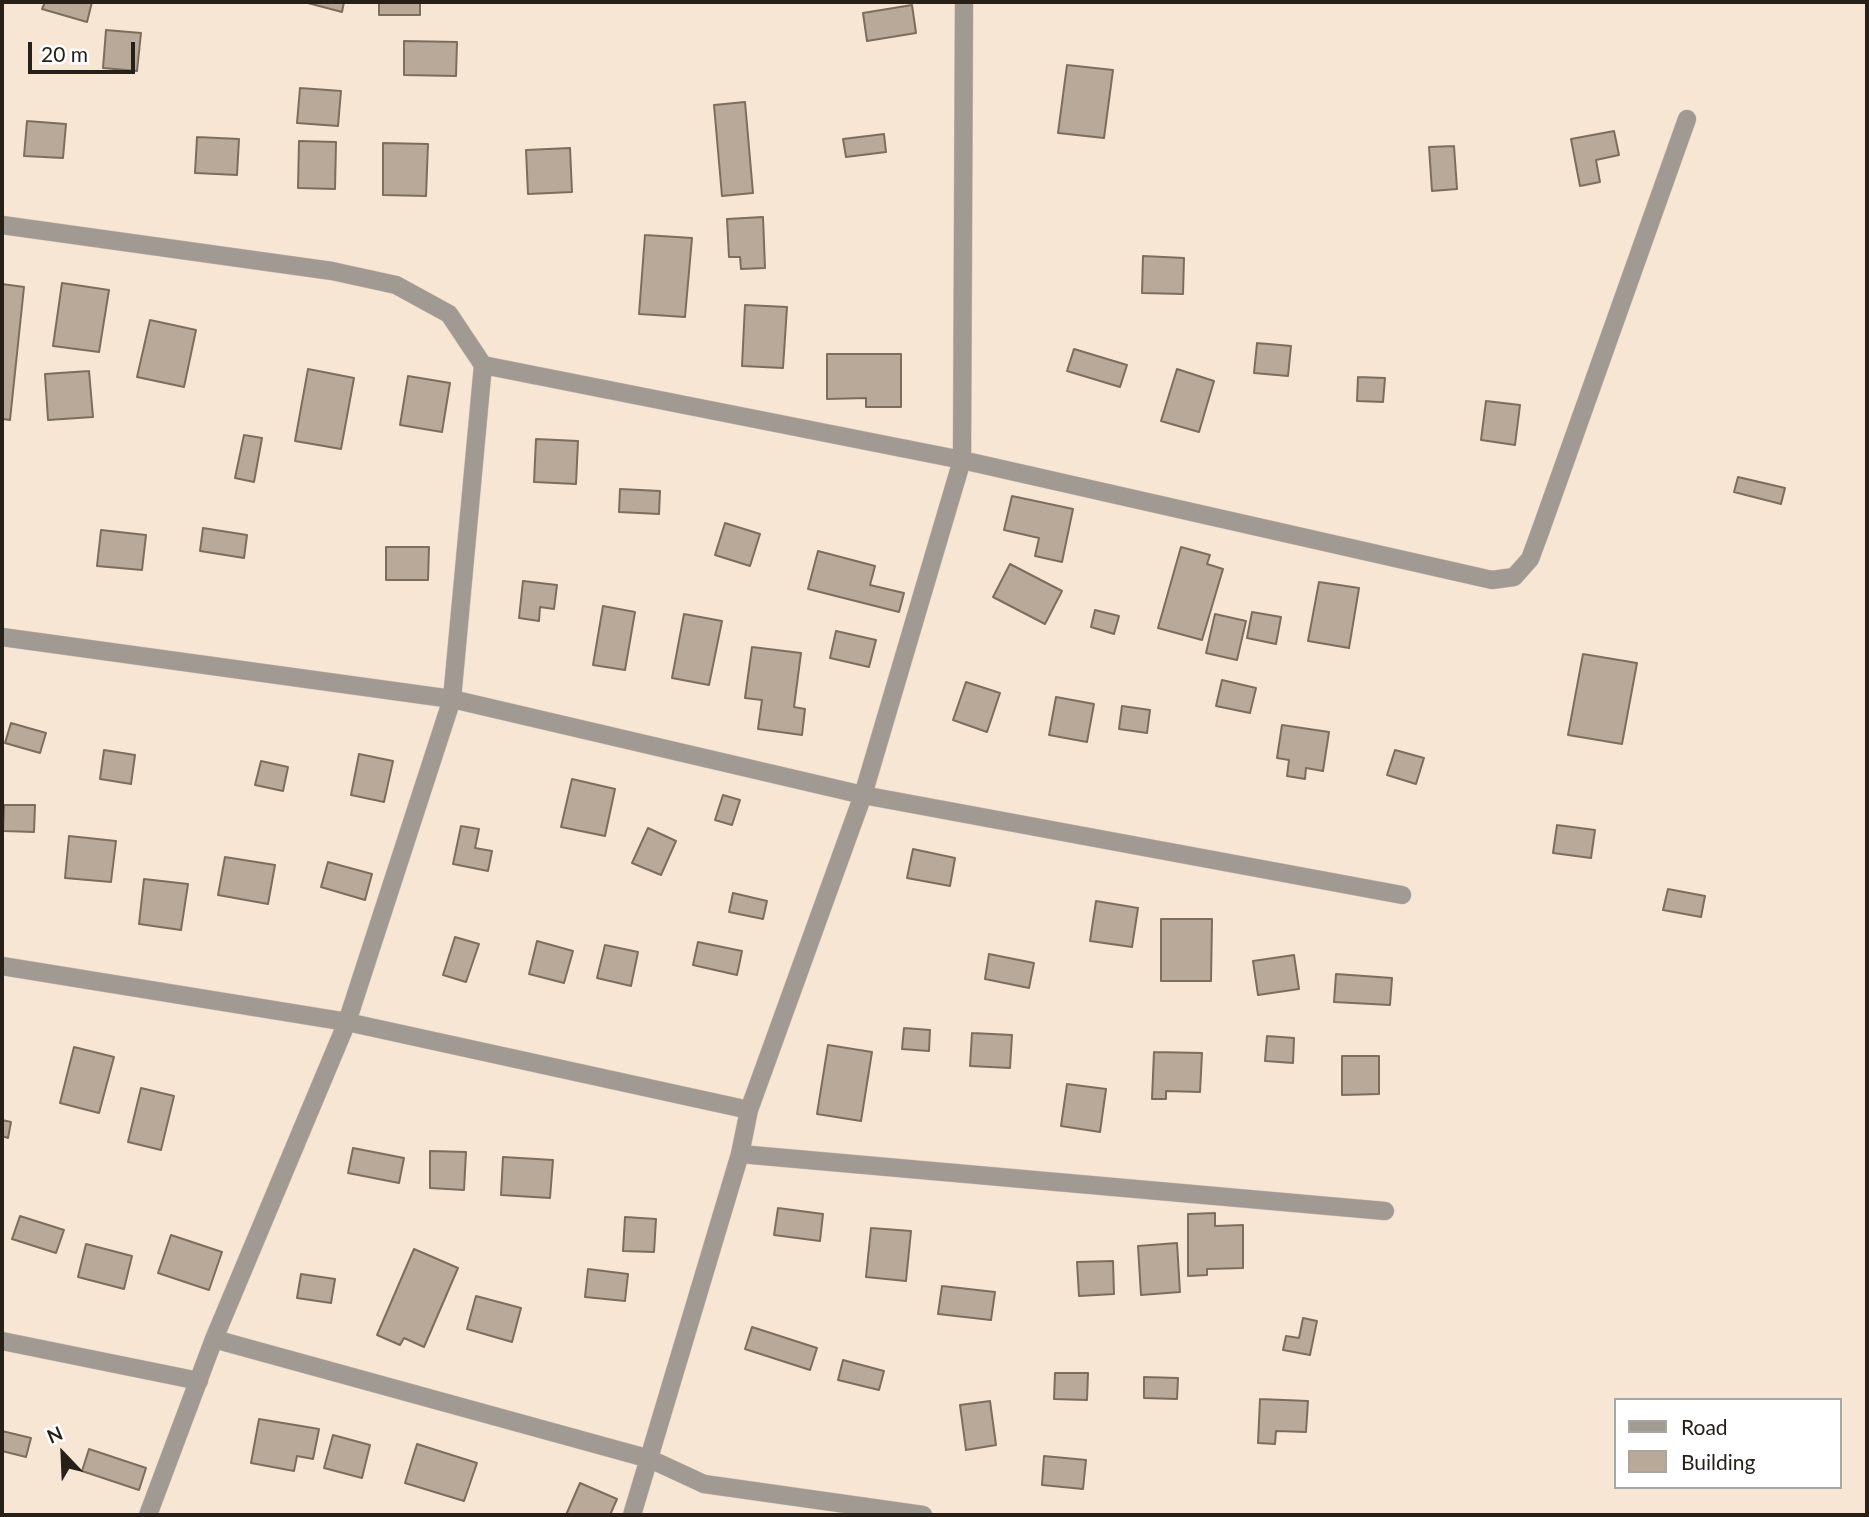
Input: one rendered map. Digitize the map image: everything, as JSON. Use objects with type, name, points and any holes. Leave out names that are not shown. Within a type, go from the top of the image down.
[{"type":"street","points":[[632,1515],[740,1154],[749,1110],[863,795],[962,460],[964,2]]},
{"type":"street","points":[[483,365],[962,460],[1492,580],[1514,577],[1530,559],[1687,119]]},
{"type":"street","points":[[2,225],[332,271],[396,285],[449,314],[483,365],[452,699],[347,1022],[214,1339],[148,1515]]},
{"type":"street","points":[[2,637],[452,699],[863,795],[1402,895]]},
{"type":"street","points":[[2,966],[347,1022],[749,1110]]},
{"type":"street","points":[[740,1154],[1385,1211]]},
{"type":"street","points":[[214,1339],[650,1459],[704,1484],[923,1515]]},
{"type":"street","points":[[2,1341],[199,1381]]},
{"type":"building","points":[[45,2],[92,2],[87,22],[42,9]]},
{"type":"building","points":[[304,2],[344,2],[342,12]]},
{"type":"building","points":[[379,2],[420,2],[420,15],[379,15]]},
{"type":"building","points":[[912,5],[916,33],[867,41],[863,13]]},
{"type":"building","points":[[106,30],[141,33],[137,71],[103,68]]},
{"type":"building","points":[[404,41],[457,42],[456,76],[404,75]]},
{"type":"building","points":[[1067,65],[1113,70],[1104,138],[1058,133]]},
{"type":"building","points":[[300,88],[341,91],[338,126],[297,123]]},
{"type":"building","points":[[745,102],[753,193],[722,196],[714,105]]},
{"type":"building","points":[[27,121],[66,124],[63,158],[24,156]]},
{"type":"building","points":[[1614,131],[1619,155],[1596,160],[1600,182],[1580,186],[1571,139]]},
{"type":"building","points":[[884,134],[886,152],[846,157],[843,139]]},
{"type":"building","points":[[197,137],[239,139],[237,175],[195,173]]},
{"type":"building","points":[[299,141],[336,142],[335,189],[298,188]]},
{"type":"building","points":[[383,143],[428,144],[426,196],[383,195]]},
{"type":"building","points":[[1454,146],[1457,189],[1432,191],[1429,147]]},
{"type":"building","points":[[570,148],[572,192],[528,194],[526,150]]},
{"type":"building","points":[[763,217],[765,268],[741,269],[740,257],[729,257],[727,219]]},
{"type":"building","points":[[645,235],[692,238],[685,317],[639,314]]},
{"type":"building","points":[[1143,256],[1184,258],[1183,294],[1142,293]]},
{"type":"building","points":[[62,283],[109,290],[99,352],[53,346]]},
{"type":"building","points":[[2,284],[24,287],[10,420],[2,419]]},
{"type":"building","points":[[745,305],[787,307],[783,368],[742,366]]},
{"type":"building","points":[[150,320],[196,330],[184,387],[137,377]]},
{"type":"building","points":[[1257,343],[1291,346],[1288,376],[1254,373]]},
{"type":"building","points":[[1074,349],[1127,365],[1120,387],[1067,371]]},
{"type":"building","points":[[827,354],[901,354],[901,407],[866,407],[866,398],[827,399]]},
{"type":"building","points":[[308,369],[354,378],[341,449],[295,441]]},
{"type":"building","points":[[1177,369],[1214,381],[1199,432],[1161,421]]},
{"type":"building","points":[[89,371],[93,417],[48,420],[45,374]]},
{"type":"building","points":[[408,376],[450,383],[442,432],[400,425]]},
{"type":"building","points":[[1358,377],[1385,378],[1383,402],[1357,401]]},
{"type":"building","points":[[1486,401],[1520,405],[1515,445],[1481,440]]},
{"type":"building","points":[[244,435],[262,438],[254,482],[235,478]]},
{"type":"building","points":[[536,439],[578,441],[576,484],[534,482]]},
{"type":"building","points":[[1738,477],[1785,488],[1781,504],[1734,492]]},
{"type":"building","points":[[620,489],[660,491],[659,514],[619,512]]},
{"type":"building","points":[[1012,496],[1073,509],[1062,562],[1035,556],[1039,538],[1004,530]]},
{"type":"building","points":[[725,523],[760,534],[750,566],[715,555]]},
{"type":"building","points":[[203,528],[247,535],[244,558],[200,551]]},
{"type":"building","points":[[101,530],[146,535],[142,570],[97,566]]},
{"type":"building","points":[[386,547],[429,547],[428,580],[386,580]]},
{"type":"building","points":[[1181,547],[1210,555],[1207,564],[1223,569],[1202,640],[1158,628]]},
{"type":"building","points":[[818,551],[875,566],[870,585],[904,593],[899,612],[808,589]]},
{"type":"building","points":[[1010,564],[1062,591],[1045,624],[993,597]]},
{"type":"building","points":[[523,581],[557,585],[554,609],[540,607],[539,621],[519,618]]},
{"type":"building","points":[[1319,582],[1359,588],[1349,648],[1308,641]]},
{"type":"building","points":[[603,606],[635,612],[625,670],[593,665]]},
{"type":"building","points":[[1095,610],[1119,616],[1114,634],[1091,627]]},
{"type":"building","points":[[1252,612],[1281,617],[1276,644],[1247,638]]},
{"type":"building","points":[[684,614],[722,621],[709,685],[672,678]]},
{"type":"building","points":[[1215,614],[1246,621],[1237,660],[1206,653]]},
{"type":"building","points":[[836,631],[876,640],[869,667],[830,658]]},
{"type":"building","points":[[752,647],[801,653],[794,707],[805,709],[802,735],[758,729],[762,700],[745,698]]},
{"type":"building","points":[[1583,654],[1637,663],[1622,744],[1568,735]]},
{"type":"building","points":[[1222,680],[1256,688],[1250,713],[1216,706]]},
{"type":"building","points":[[966,682],[1000,693],[987,732],[953,720]]},
{"type":"building","points":[[1056,697],[1094,704],[1087,742],[1049,735]]},
{"type":"building","points":[[1122,706],[1150,710],[1147,733],[1119,729]]},
{"type":"building","points":[[11,723],[46,733],[40,753],[5,743]]},
{"type":"building","points":[[1282,725],[1329,732],[1323,771],[1306,768],[1305,779],[1287,776],[1289,760],[1277,758]]},
{"type":"building","points":[[104,750],[135,755],[131,784],[100,779]]},
{"type":"building","points":[[1395,750],[1424,758],[1416,784],[1387,775]]},
{"type":"building","points":[[359,754],[393,761],[384,802],[351,795]]},
{"type":"building","points":[[261,761],[288,767],[283,791],[255,785]]},
{"type":"building","points":[[572,779],[615,789],[605,836],[561,827]]},
{"type":"building","points":[[723,795],[740,800],[732,825],[715,820]]},
{"type":"building","points":[[4,805],[35,805],[34,832],[3,831]]},
{"type":"building","points":[[1557,825],[1595,830],[1591,858],[1553,853]]},
{"type":"building","points":[[461,826],[479,829],[475,848],[492,851],[488,871],[453,864]]},
{"type":"building","points":[[648,828],[676,841],[661,875],[632,863]]},
{"type":"building","points":[[69,836],[116,841],[111,882],[65,878]]},
{"type":"building","points":[[913,849],[955,858],[950,886],[907,878]]},
{"type":"building","points":[[225,857],[275,865],[268,904],[218,895]]},
{"type":"building","points":[[328,862],[372,874],[365,900],[321,887]]},
{"type":"building","points":[[144,879],[188,884],[181,930],[139,924]]},
{"type":"building","points":[[1668,889],[1705,896],[1701,917],[1663,910]]},
{"type":"building","points":[[733,893],[767,901],[763,919],[729,912]]},
{"type":"building","points":[[1096,901],[1138,908],[1132,947],[1090,941]]},
{"type":"building","points":[[1161,919],[1212,919],[1211,981],[1161,981]]},
{"type":"building","points":[[455,937],[479,944],[466,982],[443,975]]},
{"type":"building","points":[[537,941],[573,951],[564,983],[529,974]]},
{"type":"building","points":[[698,942],[742,951],[737,975],[693,965]]},
{"type":"building","points":[[605,945],[638,952],[631,986],[597,978]]},
{"type":"building","points":[[989,954],[1034,963],[1029,988],[985,979]]},
{"type":"building","points":[[1294,955],[1299,989],[1258,995],[1253,961]]},
{"type":"building","points":[[1336,974],[1392,978],[1390,1005],[1334,1002]]},
{"type":"building","points":[[904,1028],[930,1030],[929,1051],[902,1049]]},
{"type":"building","points":[[972,1033],[1012,1035],[1010,1068],[970,1066]]},
{"type":"building","points":[[1267,1036],[1294,1038],[1293,1063],[1265,1061]]},
{"type":"building","points":[[828,1045],[872,1052],[861,1121],[817,1114]]},
{"type":"building","points":[[74,1047],[114,1057],[99,1113],[60,1103]]},
{"type":"building","points":[[1154,1052],[1202,1053],[1200,1092],[1166,1091],[1166,1099],[1152,1099]]},
{"type":"building","points":[[1342,1056],[1379,1056],[1379,1094],[1342,1095]]},
{"type":"building","points":[[1067,1084],[1106,1089],[1100,1132],[1061,1126]]},
{"type":"building","points":[[141,1088],[174,1096],[161,1150],[128,1142]]},
{"type":"building","points":[[2,1120],[11,1122],[8,1138],[2,1136]]},
{"type":"building","points":[[353,1148],[404,1158],[399,1183],[348,1173]]},
{"type":"building","points":[[430,1151],[466,1152],[464,1190],[430,1188]]},
{"type":"building","points":[[503,1157],[553,1160],[550,1198],[501,1195]]},
{"type":"building","points":[[778,1208],[823,1214],[820,1241],[774,1235]]},
{"type":"building","points":[[1215,1213],[1215,1226],[1243,1225],[1243,1268],[1207,1269],[1207,1275],[1188,1276],[1188,1214]]},
{"type":"building","points":[[20,1216],[64,1230],[56,1253],[12,1239]]},
{"type":"building","points":[[625,1217],[656,1219],[654,1252],[623,1251]]},
{"type":"building","points":[[871,1228],[911,1231],[906,1281],[866,1277]]},
{"type":"building","points":[[171,1235],[222,1252],[209,1290],[158,1273]]},
{"type":"building","points":[[1177,1243],[1180,1292],[1141,1295],[1138,1246]]},
{"type":"building","points":[[86,1244],[132,1256],[124,1289],[78,1277]]},
{"type":"building","points":[[414,1249],[458,1268],[424,1347],[404,1338],[400,1345],[377,1335]]},
{"type":"building","points":[[1113,1261],[1114,1294],[1079,1296],[1077,1262]]},
{"type":"building","points":[[588,1269],[628,1274],[625,1301],[585,1297]]},
{"type":"building","points":[[301,1274],[335,1279],[331,1303],[297,1298]]},
{"type":"building","points":[[942,1286],[995,1292],[991,1320],[938,1314]]},
{"type":"building","points":[[476,1296],[521,1308],[512,1342],[467,1329]]},
{"type":"building","points":[[1303,1318],[1317,1321],[1310,1355],[1283,1350],[1286,1336],[1299,1338]]},
{"type":"building","points":[[752,1327],[817,1348],[810,1370],[745,1349]]},
{"type":"building","points":[[843,1360],[884,1371],[879,1390],[838,1380]]},
{"type":"building","points":[[1055,1373],[1088,1373],[1087,1400],[1054,1399]]},
{"type":"building","points":[[1144,1377],[1178,1378],[1177,1399],[1144,1398]]},
{"type":"building","points":[[1260,1399],[1308,1401],[1306,1432],[1276,1431],[1275,1444],[1258,1443]]},
{"type":"building","points":[[990,1401],[996,1445],[966,1450],[960,1405]]},
{"type":"building","points":[[259,1419],[319,1429],[313,1459],[297,1456],[294,1471],[251,1463]]},
{"type":"building","points":[[2,1431],[31,1438],[26,1457],[2,1451]]},
{"type":"building","points":[[333,1435],[370,1445],[362,1478],[324,1468]]},
{"type":"building","points":[[417,1444],[477,1463],[464,1501],[405,1483]]},
{"type":"building","points":[[89,1449],[146,1468],[139,1490],[82,1471]]},
{"type":"building","points":[[1044,1456],[1086,1460],[1083,1489],[1042,1485]]},
{"type":"building","points":[[580,1483],[617,1499],[610,1515],[566,1515]]}]
